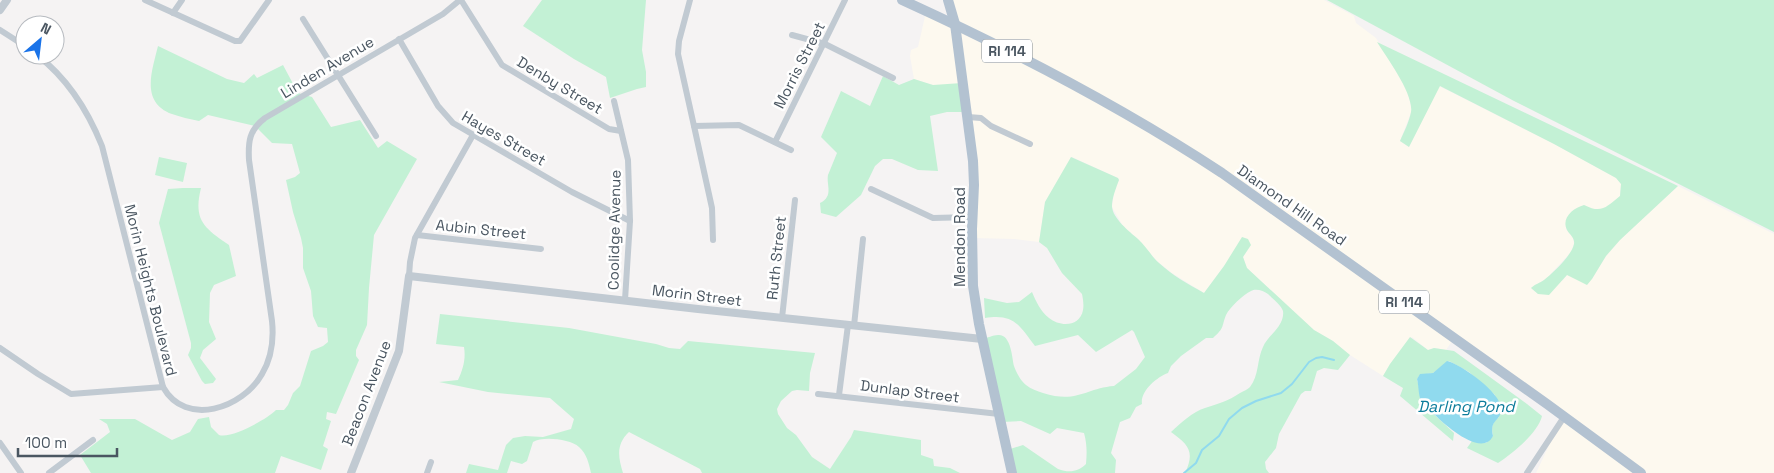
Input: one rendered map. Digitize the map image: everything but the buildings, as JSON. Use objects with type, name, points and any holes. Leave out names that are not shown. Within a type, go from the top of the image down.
[{"type":"main road","name":"Diamond Hill Road","points":[[902,0],[955,24],[1123,111],[1185,149],[1259,199],[1641,473]]},
{"type":"main road","name":"Mendon Road","points":[[948,0],[955,24],[968,117],[974,185],[971,274],[982,339],[1012,473]]},
{"type":"street","points":[[0,10],[7,0]]},
{"type":"street","points":[[144,0],[235,42],[240,41],[268,0]]},
{"type":"street","points":[[173,13],[182,0]]},
{"type":"street","name":"Linden Avenue","points":[[252,182],[248,146],[249,138],[255,127],[265,118],[443,14],[460,0]]},
{"type":"street","name":"Denby Street","points":[[460,0],[502,65],[609,129],[621,131]]},
{"type":"street","points":[[690,0],[679,41],[678,54],[712,208],[713,240]]},
{"type":"street","name":"Morris Street","points":[[775,142],[825,44],[845,0]]},
{"type":"street","points":[[303,19],[376,136]]},
{"type":"street","points":[[0,30],[15,40]]},
{"type":"street","points":[[792,35],[825,44],[894,78]]},
{"type":"street","name":"Hayes Street","points":[[399,39],[443,113],[453,123],[572,192],[630,221]]},
{"type":"street","name":"Morin Heights Boulevard","points":[[49,65],[70,87],[102,146],[163,387],[168,396],[188,408],[205,411],[231,403],[243,395],[258,380],[265,368],[272,346],[273,331],[252,182]]},
{"type":"street","name":"Coolidge Avenue","points":[[614,102],[628,160],[630,221],[625,300]]},
{"type":"street","points":[[968,117],[981,118],[991,126],[1030,144]]},
{"type":"street","points":[[694,126],[739,125],[791,150]]},
{"type":"street","name":"Beacon Avenue","points":[[351,473],[399,351],[410,262],[415,238],[474,135]]},
{"type":"street","points":[[871,189],[933,218],[972,217]]},
{"type":"street","name":"Ruth Street","points":[[782,318],[794,200]]},
{"type":"street","name":"Aubin Street","points":[[417,235],[541,249]]},
{"type":"street","points":[[839,395],[863,239]]},
{"type":"street","name":"Morin Street","points":[[409,276],[982,339]]},
{"type":"street","points":[[0,348],[71,394],[163,387]]},
{"type":"street","name":"Dunlap Street","points":[[818,394],[999,414]]},
{"type":"street","points":[[1527,473],[1564,417]]},
{"type":"street","points":[[49,473],[93,440]]},
{"type":"street","points":[[0,443],[21,473]]},
{"type":"street","points":[[427,473],[431,462]]},
{"type":"shaded area","points":[[949,0],[1324,0],[1354,16],[1356,23],[1376,38],[1407,90],[1412,110],[1400,141],[1409,147],[1439,86],[1554,144],[1616,178],[1621,184],[1620,196],[1607,208],[1600,210],[1591,209],[1584,205],[1566,229],[1573,238],[1574,244],[1571,252],[1546,279],[1531,288],[1538,294],[1563,280],[1567,275],[1592,279],[1606,256],[1620,240],[1678,186],[1774,234],[1774,473],[1536,473],[1562,418],[1454,338],[1446,350],[1434,348],[1428,350],[1412,337],[1390,364],[1383,376],[1314,330],[1247,268],[1243,257],[1251,245],[1224,266],[1204,293],[1157,261],[1138,239],[1123,226],[1112,207],[1118,178],[1072,157],[1045,202],[1039,242],[1015,239],[973,238],[966,111],[947,85],[933,85],[914,79],[910,56],[911,50],[918,47],[926,12],[952,24]]},
{"type":"green space","points":[[542,0],[646,0],[642,50],[646,72],[646,87],[610,98],[606,77],[523,26]]},
{"type":"green space","points":[[1327,0],[1774,0],[1774,232],[1514,101]]},
{"type":"green space","points":[[1377,42],[1678,186],[1620,240],[1606,256],[1587,285],[1567,275],[1549,295],[1538,294],[1531,288],[1552,273],[1573,248],[1574,240],[1566,226],[1569,214],[1576,208],[1584,205],[1595,209],[1604,208],[1620,196],[1621,184],[1616,178],[1554,144],[1440,86],[1409,147],[1400,141],[1408,123],[1411,104],[1399,76]]},
{"type":"green space","points":[[158,46],[227,79],[244,83],[254,74],[257,78],[283,65],[298,93],[312,97],[331,127],[360,120],[378,148],[387,141],[417,159],[374,235],[367,325],[356,350],[356,356],[359,360],[336,414],[327,412],[326,419],[331,421],[323,446],[328,449],[321,470],[281,456],[275,473],[91,473],[80,455],[110,432],[107,424],[99,419],[135,419],[172,440],[190,432],[198,419],[209,417],[211,427],[219,435],[232,434],[249,427],[276,410],[284,410],[293,393],[300,386],[311,351],[328,342],[327,328],[318,327],[313,316],[311,291],[303,268],[303,248],[286,180],[300,173],[292,144],[272,143],[255,126],[208,115],[199,121],[175,115],[162,109],[155,102],[151,85],[151,75]]},
{"type":"green space","points":[[883,76],[899,85],[914,79],[933,85],[962,83],[963,112],[947,112],[930,116],[938,171],[918,170],[892,159],[883,159],[875,166],[861,195],[836,217],[821,213],[820,203],[827,197],[828,175],[837,153],[821,137],[841,91],[870,106]]},
{"type":"green space","points":[[159,157],[187,163],[183,182],[155,175]]},
{"type":"green space","points":[[1071,157],[1118,178],[1112,203],[1115,215],[1156,260],[1186,283],[1204,293],[1242,237],[1248,239],[1251,245],[1243,257],[1247,268],[1314,330],[1333,341],[1350,355],[1338,370],[1324,368],[1317,371],[1311,391],[1305,391],[1301,394],[1279,434],[1276,448],[1265,462],[1269,473],[1185,473],[1190,460],[1190,454],[1186,445],[1171,432],[1196,412],[1231,398],[1249,388],[1253,383],[1263,347],[1279,326],[1283,316],[1283,311],[1279,304],[1268,294],[1255,290],[1244,295],[1230,308],[1221,329],[1213,338],[1206,338],[1181,356],[1171,366],[1168,373],[1150,385],[1144,394],[1142,404],[1136,407],[1130,418],[1120,422],[1111,453],[1116,460],[1115,473],[1011,473],[1007,450],[1023,445],[1058,469],[1070,471],[1080,469],[1086,464],[1085,437],[1084,433],[1057,428],[1050,434],[1021,421],[1002,422],[983,339],[998,335],[1006,338],[1015,368],[1022,381],[1034,390],[1064,397],[1114,386],[1136,369],[1145,357],[1132,330],[1096,352],[1078,335],[1035,346],[1020,327],[1010,319],[1003,317],[985,318],[984,298],[1007,303],[1019,302],[1032,292],[1041,309],[1053,321],[1069,324],[1078,320],[1081,316],[1083,310],[1082,294],[1062,273],[1047,248],[1039,242],[1045,202]]},
{"type":"green space","points":[[201,188],[198,208],[200,216],[207,228],[229,245],[236,276],[214,285],[210,293],[209,322],[216,339],[203,350],[200,358],[216,379],[213,383],[205,384],[202,381],[188,355],[191,343],[159,223],[168,189]]},
{"type":"green space","points":[[440,314],[569,328],[669,348],[680,349],[688,341],[815,353],[810,373],[809,391],[792,391],[781,401],[777,409],[787,428],[796,435],[812,457],[830,469],[854,430],[921,440],[921,455],[933,459],[934,466],[950,468],[960,473],[702,473],[700,469],[629,432],[622,441],[619,451],[623,473],[591,473],[586,456],[575,444],[563,440],[543,439],[533,442],[527,461],[522,464],[511,461],[507,473],[466,473],[469,464],[498,470],[506,445],[513,438],[525,436],[543,437],[571,429],[574,419],[550,398],[488,392],[439,382],[458,380],[465,356],[464,347],[436,344]]},
{"type":"green space","points":[[1410,337],[1428,350],[1434,348],[1454,351],[1542,416],[1540,423],[1517,449],[1498,463],[1467,448],[1472,441],[1486,443],[1493,436],[1493,425],[1499,417],[1495,395],[1469,372],[1449,361],[1433,373],[1420,375],[1417,379],[1423,404],[1454,433],[1453,441],[1400,396],[1403,388],[1383,376]]},
{"type":"water","name":"Darling Pond","points":[[1447,361],[1470,373],[1488,387],[1499,402],[1501,408],[1500,416],[1494,423],[1493,436],[1488,442],[1472,442],[1464,438],[1447,426],[1421,402],[1417,379],[1420,374],[1433,373]]},
{"type":"waterway","points":[[1184,473],[1196,463],[1202,450],[1219,436],[1229,419],[1242,408],[1256,401],[1281,393],[1292,384],[1309,362],[1316,358],[1322,357],[1334,360]]}]
